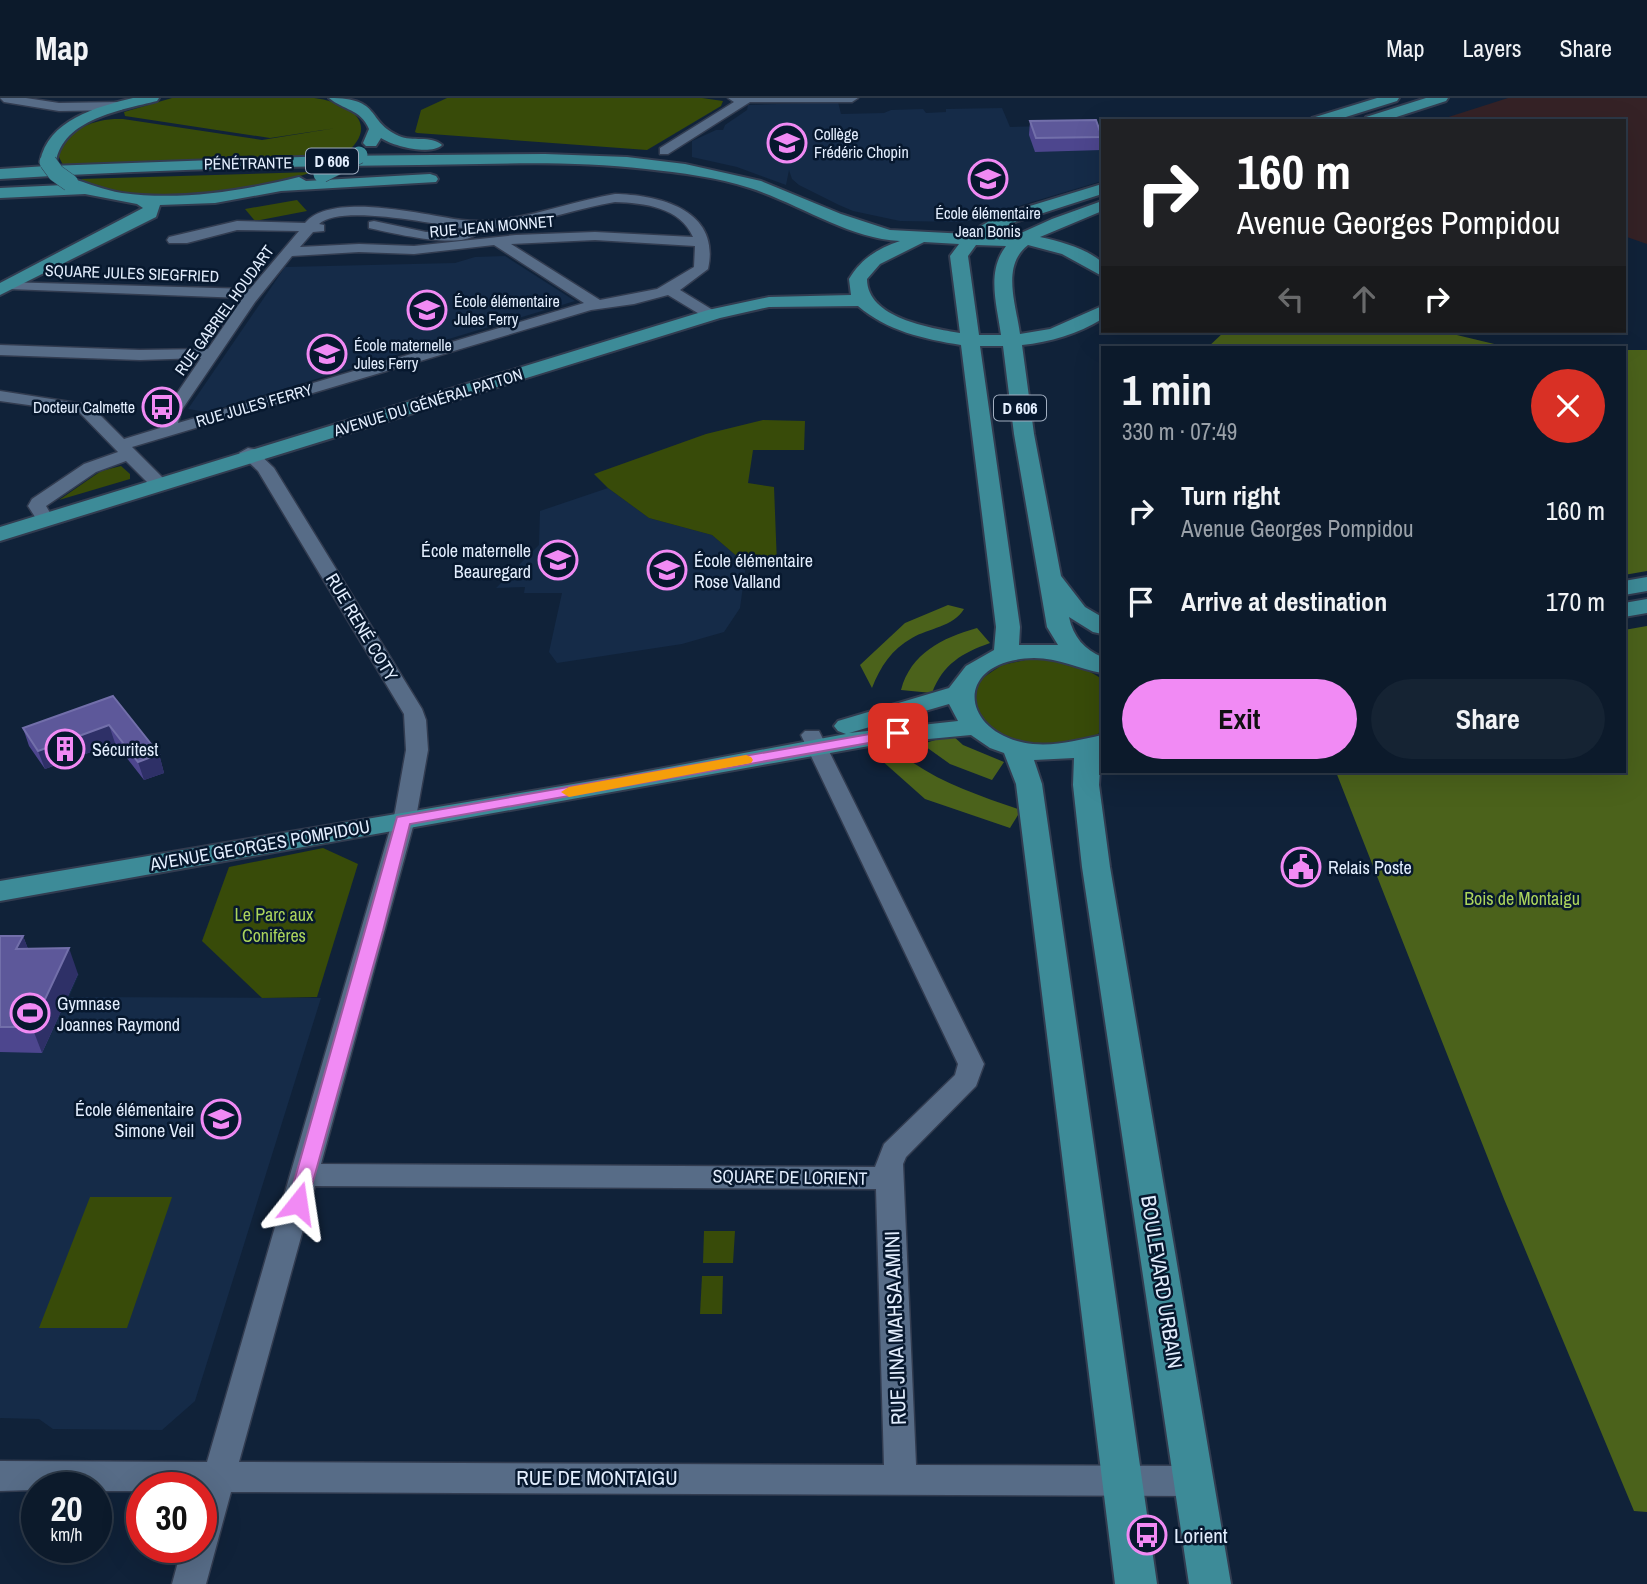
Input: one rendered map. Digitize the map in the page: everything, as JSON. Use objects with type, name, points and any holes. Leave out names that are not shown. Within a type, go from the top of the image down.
[{"type":"main road","points":[[152,98],[76,116],[52,142],[47,153],[48,162],[56,173],[71,183],[139,198],[196,199],[248,194]]},
{"type":"main road","points":[[1324,119],[1392,98]]},
{"type":"main road","points":[[1374,119],[1441,98]]},
{"type":"main road","points":[[346,100],[369,114],[376,129],[388,138],[412,144],[610,154],[682,164],[717,175]]},
{"type":"main road","points":[[111,232],[283,187],[322,174],[359,155],[371,144],[376,129]]},
{"type":"main road","points":[[32,151],[52,142]]},
{"type":"main road","points":[[477,176],[659,162]]},
{"type":"main road","name":"D 606","points":[[659,162],[769,189],[835,218],[873,231],[919,238],[1019,242]]},
{"type":"main road","name":"D 606","points":[[659,162],[702,179],[744,191],[874,248],[1004,259],[1002,271],[1015,375],[1059,627],[1066,640],[1092,662]]},
{"type":"main road","name":"PÉNÉTRANTE","points":[[0,176],[286,167],[516,164],[608,166],[659,162]]},
{"type":"main road","points":[[283,187],[450,178]]},
{"type":"main road","points":[[0,193],[89,189]]},
{"type":"main road","points":[[959,256],[971,239],[1006,219],[1101,189]]},
{"type":"main road","points":[[5,287],[151,211],[152,206],[139,198]]},
{"type":"main road","points":[[1004,259],[1019,242],[1101,206]]},
{"type":"main road","points":[[1101,270],[1082,256],[1046,243],[1002,236],[957,236],[915,242],[881,254],[861,270],[860,293],[881,315],[904,326],[932,334],[981,340],[1023,338],[1060,332],[1084,323],[1101,312]]},
{"type":"main road","name":"D 606","points":[[959,256],[1008,627],[1006,655]]},
{"type":"main road","name":"AVENUE DU GÉNÉRAL PATTON","points":[[0,531],[708,314],[769,302],[860,293]]},
{"type":"main road","name":"AVENUE DU GÉNÉRAL PATTON","points":[[0,531],[158,483]]},
{"type":"main road","points":[[1052,579],[1077,612],[1101,626]]},
{"type":"main road","points":[[1626,588],[1647,584]]},
{"type":"main road","points":[[1626,610],[1647,606]]},
{"type":"main road","points":[[1092,662],[1056,652],[1006,655],[980,666],[966,679],[960,693],[963,711],[976,727],[992,738],[1038,752],[1063,752],[1095,746]]},
{"type":"main road","name":"AVENUE GEORGES POMPIDOU","points":[[0,877],[405,813],[622,783],[815,740],[960,693]]},
{"type":"main road","name":"AVENUE GEORGES POMPIDOU","points":[[0,891],[540,787],[552,779],[815,740],[976,727]]},
{"type":"main road","points":[[1013,746],[1021,759],[1029,784],[1136,1584]]},
{"type":"main road","name":"BOULEVARD URBAIN","points":[[1095,746],[1086,785],[1112,981],[1210,1584]]},
{"type":"street","points":[[4,98],[59,107],[121,106]]},
{"type":"street","points":[[659,162],[740,99],[852,98]]},
{"type":"street","points":[[59,107],[76,116]]},
{"type":"street","points":[[314,222],[380,225],[426,236],[485,233],[545,223],[597,205],[620,217],[654,209],[685,234],[701,242],[701,269],[670,290],[708,314]]},
{"type":"street","points":[[314,222],[335,214],[391,214],[426,218],[485,233],[597,305]]},
{"type":"street","points":[[380,225],[391,214]]},
{"type":"street","name":"RUE JEAN MONNET","points":[[287,252],[359,248],[414,250],[485,233],[620,217],[677,240],[701,242]]},
{"type":"street","points":[[405,231],[426,218]]},
{"type":"street","name":"SQUARE JULES SIEGFRIED","points":[[174,240],[187,240],[201,232],[228,227],[314,222]]},
{"type":"street","name":"RUE GABRIEL HOUDART","points":[[168,429],[173,411],[254,294],[314,222]]},
{"type":"street","name":"SQUARE JULES SIEGFRIED","points":[[5,287],[254,294]]},
{"type":"street","name":"RUE JULES FERRY","points":[[43,516],[38,503],[90,468],[168,429],[597,305],[631,302],[670,290]]},
{"type":"street","points":[[0,350],[140,355],[214,353]]},
{"type":"street","points":[[0,396],[84,408],[158,483]]},
{"type":"street","name":"RUE RENÉ COTY","points":[[250,455],[265,468],[416,719],[418,738],[405,813]]},
{"type":"street","name":"SQUARE DE LORIENT","points":[[305,1175],[889,1178],[894,1151],[967,1079],[971,1064],[815,740]]},
{"type":"street","points":[[217,1483],[372,940],[405,813]]},
{"type":"street","name":"RUE JINA MAHSA AMINI","points":[[889,1178],[901,1479]]},
{"type":"street","name":"RUE DE MONTAIGU","points":[[0,1476],[1194,1481]]},
{"type":"street","points":[[189,1584],[195,1563]]},
{"type":"shaded area","points":[[1508,98],[1647,98],[1647,244],[1626,237],[1626,119],[1442,119]]},
{"type":"shaded area","points":[[838,102],[841,114],[923,109],[926,113],[946,112],[946,109],[1002,108],[1010,127],[1099,125],[1101,181],[965,222],[900,221],[853,211],[799,185],[792,179],[789,170],[786,185],[737,167],[692,157],[692,141],[716,130],[723,130],[725,125],[747,110],[748,105]]},
{"type":"shaded area","points":[[505,256],[575,301],[207,412],[188,409],[285,267],[455,263],[475,257]]},
{"type":"shaded area","name":"École élémentaire Rose Valland","points":[[608,488],[649,518],[712,535],[746,564],[740,608],[724,632],[682,644],[557,663],[549,652],[562,593],[524,593],[525,587],[496,588],[539,545],[540,511]]},
{"type":"shaded area","points":[[0,974],[79,974],[69,997],[321,998],[195,1401],[162,1430],[53,1429],[39,1419],[0,1418]]},
{"type":"green space","points":[[172,98],[314,98],[341,105],[351,111],[361,126],[360,136],[341,157],[64,167],[58,155],[69,138],[84,126],[103,120],[123,119],[262,140],[336,128],[270,138],[125,116],[124,112]]},
{"type":"green space","points":[[447,98],[702,98],[723,101],[721,106],[647,150],[415,132],[421,110]]},
{"type":"green space","points":[[312,172],[227,192],[165,196],[135,194],[80,179]]},
{"type":"green space","points":[[297,200],[307,211],[255,221],[245,209]]},
{"type":"green space","points":[[1223,333],[1448,333],[1503,346],[1209,346]]},
{"type":"green space","points":[[1626,350],[1647,350],[1647,571],[1626,575]]},
{"type":"green space","points":[[763,420],[805,421],[804,450],[753,450],[748,483],[774,487],[777,564],[746,564],[712,535],[649,518],[608,488],[594,474],[706,434]]},
{"type":"green space","points":[[121,466],[130,474],[130,479],[59,500],[101,471]]},
{"type":"green space","points":[[948,605],[964,609],[954,620],[905,642],[898,648],[883,666],[872,688],[860,665],[905,623]]},
{"type":"green space","name":"Bois de Montaigu","points":[[1647,626],[1647,1512],[1634,1511],[1504,1199],[1336,773],[1626,773],[1626,630]]},
{"type":"green space","points":[[977,628],[990,643],[971,651],[948,667],[932,693],[901,690],[912,666],[920,657],[940,642]]},
{"type":"green space","points":[[1035,658],[1053,660],[1086,670],[1101,678],[1101,732],[1077,742],[1045,746],[1013,740],[988,727],[971,706],[975,683],[1002,665]]},
{"type":"green space","points":[[952,735],[963,745],[1004,762],[992,780],[950,764],[922,744]]},
{"type":"green space","points":[[897,751],[941,779],[1021,810],[1010,828],[925,799],[880,759]]},
{"type":"green space","name":"Le Parc aux Conifères","points":[[323,848],[358,864],[317,997],[262,998],[202,941],[229,867]]},
{"type":"green space","points":[[90,1197],[172,1197],[127,1328],[39,1328]]},
{"type":"green space","points":[[704,1231],[735,1231],[733,1263],[703,1263]]},
{"type":"green space","points":[[702,1276],[723,1276],[722,1314],[700,1314]]},
{"type":"building","points":[[1096,120],[1101,137],[1036,138],[1030,121]]},
{"type":"building","points":[[113,696],[159,754],[138,762],[109,725],[38,751],[23,728]]},
{"type":"building","points":[[0,936],[23,936],[16,949],[69,948],[32,1027],[0,1027]]},
{"type":"slow traffic","points":[[569,792],[746,760]]},
{"type":"place","name":"Collège Frédéric Chopin","points":[[787,143]]},
{"type":"place","name":"École élémentaire Jean Bonis","points":[[988,179]]},
{"type":"place","name":"École élémentaire Jules Ferry","points":[[427,310]]},
{"type":"place","name":"École maternelle Jules Ferry","points":[[327,354]]},
{"type":"place","name":"Docteur Calmette","points":[[162,407]]},
{"type":"place","name":"École maternelle Beauregard","points":[[558,560]]},
{"type":"place","name":"École élémentaire Rose Valland","points":[[667,570]]},
{"type":"place","name":"Sécuritest","points":[[65,749]]},
{"type":"place","name":"Relais Poste","points":[[1301,867]]},
{"type":"place","name":"Gymnase Joannes Raymond","points":[[30,1013]]},
{"type":"place","name":"École élémentaire Simone Veil","points":[[221,1119]]},
{"type":"place","name":"Lorient","points":[[1147,1535]]},
{"type":"route","points":[[298,1203],[375,931],[403,820],[898,733]]}]
